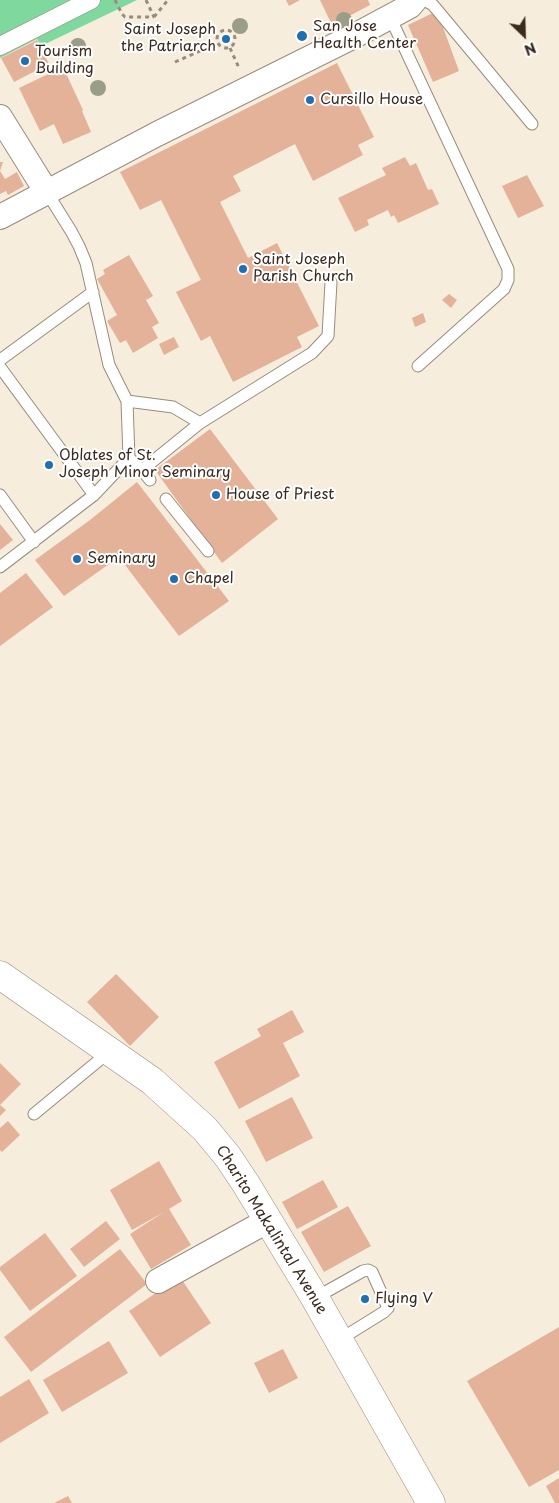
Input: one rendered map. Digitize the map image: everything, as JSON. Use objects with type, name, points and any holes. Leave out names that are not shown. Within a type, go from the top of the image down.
[{"type":"main road","name":"Charito Makalintal Avenue","points":[[0,975],[152,1081],[205,1129],[228,1157],[315,1298],[430,1503]]},
{"type":"street","points":[[0,46],[91,0]]},
{"type":"street","points":[[0,216],[165,130],[390,18],[410,6],[415,0]]},
{"type":"street","points":[[0,117],[46,191]]},
{"type":"street","points":[[158,1281],[267,1221]]},
{"type":"lane","points":[[424,0],[433,5],[532,124]]},
{"type":"lane","points":[[390,18],[508,269],[508,280],[504,289],[418,366]]},
{"type":"lane","points":[[46,191],[79,246],[86,263],[109,365],[127,401],[129,458],[150,480]]},
{"type":"lane","points":[[142,470],[200,423],[312,354],[328,336],[330,282]]},
{"type":"lane","points":[[0,360],[93,292]]},
{"type":"lane","points":[[0,367],[94,495]]},
{"type":"lane","points":[[127,401],[173,407],[200,423]]},
{"type":"lane","points":[[0,567],[94,495],[129,458]]},
{"type":"lane","points":[[0,495],[34,542]]},
{"type":"lane","points":[[166,499],[208,550]]},
{"type":"lane","points":[[34,1114],[110,1052]]},
{"type":"lane","points":[[315,1298],[363,1271],[368,1270],[372,1272],[388,1308],[339,1340]]},
{"type":"path","points":[[115,0],[125,17],[154,17]]},
{"type":"path","points":[[146,0],[154,17]]},
{"type":"path","points":[[154,17],[168,0]]},
{"type":"path","points":[[224,30],[230,31],[235,36],[234,44],[230,48],[221,47],[218,42],[219,34],[224,30]]},
{"type":"path","points":[[175,62],[218,42]]},
{"type":"green space","points":[[0,0],[137,0],[41,46],[37,39],[0,58]]},
{"type":"building","points":[[286,0],[300,0],[289,6]]},
{"type":"building","points":[[320,0],[368,0],[370,5],[332,25]]},
{"type":"building","points":[[437,11],[459,71],[433,82],[408,25]]},
{"type":"building","name":"Tourism Building","points":[[37,40],[49,64],[14,82],[1,58]]},
{"type":"building","name":"Saint Joseph Parish Church","points":[[337,63],[374,137],[358,145],[363,155],[313,181],[295,144],[233,176],[241,191],[220,202],[248,258],[277,243],[319,326],[297,337],[302,347],[233,382],[210,336],[201,341],[176,292],[201,280],[161,200],[140,210],[120,172]]},
{"type":"building","points":[[63,67],[91,132],[63,144],[54,124],[40,131],[19,88]]},
{"type":"building","points":[[405,157],[410,166],[416,163],[428,190],[432,189],[439,204],[398,223],[394,215],[391,217],[388,210],[367,220],[369,225],[355,232],[338,198],[386,175],[382,168]]},
{"type":"building","points":[[0,171],[5,179],[17,172],[24,186],[8,195],[6,191],[0,194]]},
{"type":"building","points":[[527,175],[544,206],[518,218],[502,186]]},
{"type":"building","points":[[129,255],[153,296],[146,300],[159,323],[152,327],[158,338],[133,353],[126,340],[120,343],[107,321],[117,315],[97,279],[105,274],[103,270]]},
{"type":"building","points":[[449,294],[457,300],[451,308],[442,300]]},
{"type":"building","points":[[423,313],[426,322],[415,327],[412,318]]},
{"type":"building","points":[[174,337],[179,347],[164,355],[159,344]]},
{"type":"building","name":"House of Priest","points":[[210,429],[278,519],[222,563],[155,470]]},
{"type":"building","name":"Chapel","points":[[137,482],[229,601],[179,636],[119,557],[64,596],[35,560],[90,520]]},
{"type":"building","points":[[0,524],[13,540],[0,550]]},
{"type":"building","points":[[26,573],[53,607],[0,646],[0,593]]},
{"type":"building","points":[[116,974],[159,1017],[130,1046],[87,1002]]},
{"type":"building","points":[[292,1010],[304,1032],[283,1043],[300,1076],[239,1109],[214,1062],[261,1036],[257,1029]]},
{"type":"building","points":[[0,1063],[21,1084],[0,1105]]},
{"type":"building","points":[[292,1097],[313,1138],[266,1162],[245,1121]]},
{"type":"building","points":[[0,1105],[6,1110],[0,1116]]},
{"type":"building","points":[[8,1121],[20,1135],[2,1152],[0,1150],[0,1128]]},
{"type":"building","points":[[159,1161],[182,1201],[169,1209],[191,1245],[151,1269],[130,1234],[164,1212],[132,1230],[110,1190]]},
{"type":"building","points":[[323,1180],[338,1207],[297,1229],[282,1202]]},
{"type":"building","points":[[348,1206],[371,1246],[324,1272],[301,1232]]},
{"type":"building","points":[[106,1221],[120,1239],[84,1267],[70,1249]]},
{"type":"building","points":[[45,1233],[77,1276],[30,1311],[0,1270],[0,1267]]},
{"type":"building","points":[[120,1249],[147,1284],[31,1372],[4,1337]]},
{"type":"building","points":[[180,1277],[211,1323],[160,1357],[129,1311]]},
{"type":"building","points":[[559,1327],[559,1470],[529,1487],[467,1381]]},
{"type":"building","points":[[109,1341],[128,1373],[62,1412],[43,1380]]},
{"type":"building","points":[[283,1349],[298,1378],[269,1393],[254,1363]]},
{"type":"building","points":[[29,1379],[49,1413],[0,1443],[0,1397]]},
{"type":"building","points":[[559,1478],[559,1503],[555,1503],[546,1486]]},
{"type":"building","points":[[68,1496],[72,1503],[54,1503]]},
{"type":"place","name":"San Jose Health Center","points":[[302,36]]},
{"type":"place","name":"Saint Joseph the Patriarch","points":[[226,39]]},
{"type":"place","name":"Tourism Building","points":[[25,61]]},
{"type":"place","name":"Cursillo House","points":[[310,100]]},
{"type":"place","name":"Saint Joseph Parish Church","points":[[243,269]]},
{"type":"place","name":"Oblates of St. Joseph Minor Seminary","points":[[49,465]]},
{"type":"place","name":"House of Priest","points":[[216,495]]},
{"type":"place","name":"Seminary","points":[[77,559]]},
{"type":"place","name":"Chapel","points":[[174,579]]},
{"type":"place","name":"Flying V","points":[[365,1299]]}]
